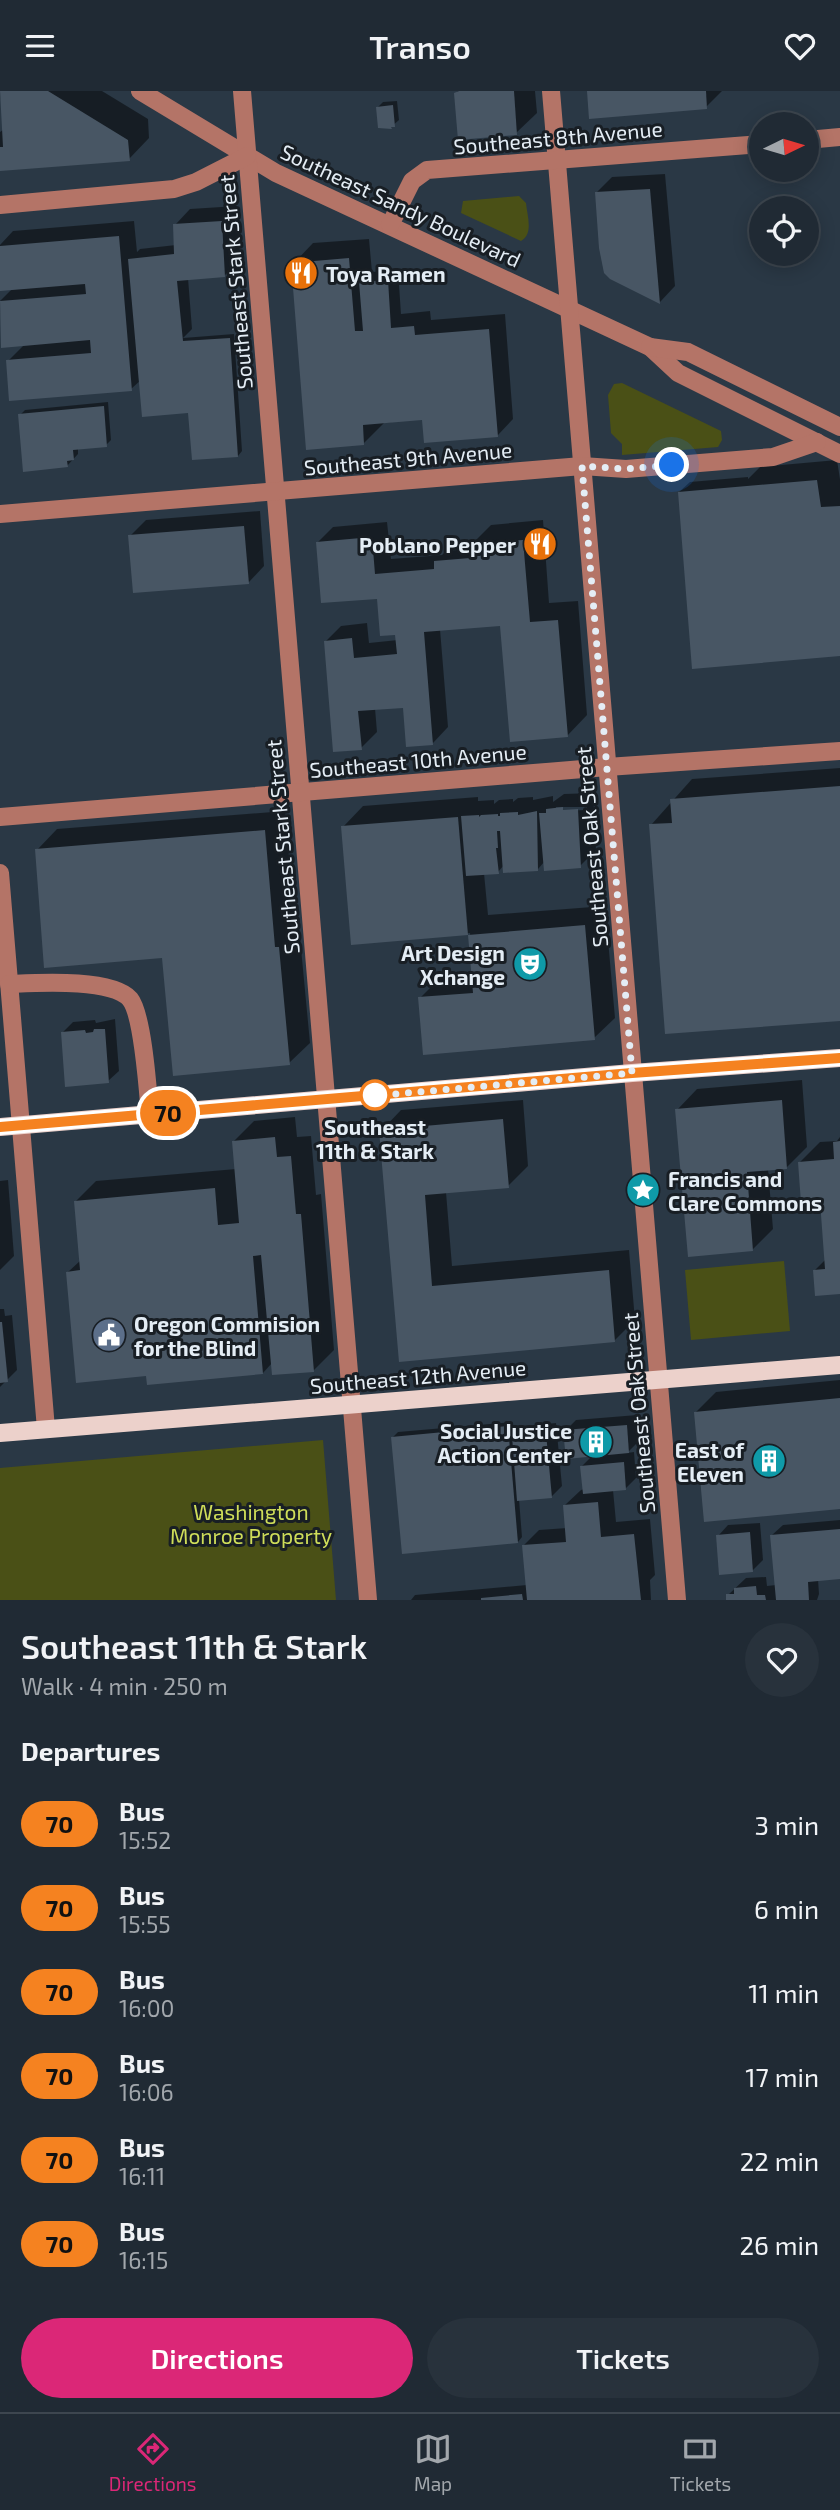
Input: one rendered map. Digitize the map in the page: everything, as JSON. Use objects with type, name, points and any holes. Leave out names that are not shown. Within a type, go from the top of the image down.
[{"type":"main road","points":[[0,1127],[840,1058]]},
{"type":"main road","name":"Southeast 12th Avenue","points":[[0,1433],[840,1365]]},
{"type":"street","name":"Southeast Sandy Boulevard","points":[[139,91],[276,173],[650,347],[678,373],[840,454]]},
{"type":"street","name":"Southeast Stark Street","points":[[242,91],[324,1100],[368,1600]]},
{"type":"street","name":"Southeast Oak Street","points":[[551,91],[677,1600]]},
{"type":"street","points":[[819,139],[840,137]]},
{"type":"street","name":"Southeast 8th Avenue","points":[[390,225],[412,181],[427,170],[749,145]]},
{"type":"street","points":[[0,205],[174,189],[196,182],[247,156]]},
{"type":"street","name":"Southeast Sandy Boulevard","points":[[650,347],[688,352],[840,427]]},
{"type":"street","name":"Southeast 9th Avenue","points":[[0,514],[582,466],[626,469],[773,457],[817,442]]},
{"type":"street","name":"Southeast 10th Avenue","points":[[0,817],[607,767],[840,751]]},
{"type":"street","points":[[0,873],[46,1429]]},
{"type":"street","points":[[9,984],[91,984],[129,998],[137,1018],[150,1115]]},
{"type":"green space","points":[[519,196],[526,203],[529,224],[527,234],[521,241],[461,213],[463,201]]},
{"type":"green space","points":[[622,383],[721,431],[722,440],[718,447],[622,455],[622,444],[611,433],[608,395],[614,384]]},
{"type":"green space","points":[[784,1261],[790,1331],[691,1340],[685,1270]]},
{"type":"green space","name":"Washington Monroe Property","points":[[323,1440],[336,1600],[0,1600],[0,1468]]},
{"type":"building","points":[[0,91],[48,91],[128,140],[130,161],[0,171],[0,147],[3,147]]},
{"type":"building","points":[[514,91],[517,135],[458,140],[454,93]]},
{"type":"building","points":[[587,91],[706,91],[707,109],[589,119]]},
{"type":"building","points":[[393,105],[395,127],[378,128],[376,107]]},
{"type":"building","points":[[650,189],[660,304],[610,279],[604,273],[599,248],[595,192]]},
{"type":"building","points":[[222,221],[225,277],[177,281],[183,341],[230,338],[238,457],[192,460],[188,413],[142,417],[128,259],[174,254],[173,224]]},
{"type":"building","points":[[119,236],[132,391],[9,401],[6,360],[91,353],[90,340],[1,348],[0,301],[86,294],[85,284],[0,291],[0,246]]},
{"type":"building","points":[[349,258],[355,331],[363,331],[359,282],[388,280],[391,328],[414,326],[415,335],[489,329],[498,437],[424,443],[422,420],[363,425],[364,445],[306,450],[291,263]]},
{"type":"building","points":[[104,406],[107,447],[73,450],[74,460],[67,461],[68,467],[23,472],[18,414]]},
{"type":"building","points":[[817,480],[821,507],[840,506],[840,656],[692,669],[678,492]]},
{"type":"building","points":[[244,526],[249,584],[133,593],[128,535]]},
{"type":"building","points":[[372,537],[375,574],[434,569],[434,561],[470,558],[469,544],[523,540],[530,622],[558,620],[568,737],[510,742],[500,626],[424,632],[433,745],[406,747],[403,708],[358,711],[362,750],[333,752],[324,641],[352,638],[354,658],[397,654],[395,635],[380,636],[377,599],[321,603],[316,542]]},
{"type":"building","points":[[840,786],[840,1021],[665,1034],[649,824],[672,823],[670,799]]},
{"type":"building","points":[[563,807],[563,810],[578,809],[581,868],[544,871],[539,813],[546,813],[546,809]]},
{"type":"building","points":[[537,811],[538,871],[503,873],[500,831],[497,831],[499,874],[466,876],[461,816],[500,816],[500,813],[518,812],[518,815]]},
{"type":"building","points":[[458,817],[468,935],[351,945],[341,826]]},
{"type":"building","points":[[265,830],[275,947],[279,947],[290,1065],[173,1076],[162,958],[44,968],[35,849]]},
{"type":"building","name":"Art Design Xchange","points":[[585,925],[595,1040],[423,1055],[418,997],[473,993],[468,935]]},
{"type":"building","points":[[94,1029],[105,1029],[109,1083],[65,1087],[61,1032],[85,1030],[86,1033],[93,1032]]},
{"type":"building","points":[[782,1100],[787,1169],[747,1172],[753,1251],[688,1257],[675,1109]]},
{"type":"building","points":[[503,1119],[509,1188],[425,1195],[432,1286],[609,1270],[615,1342],[399,1362],[379,1130]]},
{"type":"building","points":[[275,1137],[277,1157],[291,1156],[296,1214],[301,1214],[314,1372],[272,1375],[261,1255],[253,1256],[263,1374],[147,1385],[146,1376],[76,1383],[66,1272],[80,1270],[74,1201],[215,1188],[218,1225],[239,1223],[232,1141]]},
{"type":"building","points":[[840,1141],[840,1294],[815,1296],[813,1270],[825,1269],[820,1201],[801,1203],[798,1162],[834,1159],[833,1142]]},
{"type":"building","points":[[0,1322],[8,1382],[0,1383]]},
{"type":"building","name":"East of Eleven","points":[[840,1398],[840,1509],[704,1522],[694,1412]]},
{"type":"building","name":"Social Justice Action Center","points":[[627,1425],[629,1453],[566,1459],[563,1430]]},
{"type":"building","points":[[508,1426],[518,1543],[402,1554],[391,1437]]},
{"type":"building","points":[[546,1433],[552,1498],[517,1501],[512,1436]]},
{"type":"building","points":[[624,1462],[626,1490],[583,1494],[580,1466]]},
{"type":"building","points":[[598,1502],[601,1537],[634,1534],[641,1600],[527,1600],[522,1545],[566,1542],[563,1505]]},
{"type":"building","points":[[840,1529],[840,1579],[808,1582],[809,1600],[776,1600],[770,1535]]},
{"type":"building","points":[[750,1532],[753,1572],[719,1575],[716,1535]]},
{"type":"building","points":[[756,1586],[757,1595],[765,1595],[766,1600],[726,1600],[726,1594],[734,1594],[734,1588]]},
{"type":"building","points":[[522,1594],[523,1600],[481,1600],[481,1598]]},
{"type":"bus line","name":"70","points":[[0,1127],[840,1058]]},
{"type":"place","name":"Toya Ramen","points":[[301,273]]},
{"type":"place","name":"Poblano Pepper","points":[[540,544]]},
{"type":"place","name":"Art Design Xchange","points":[[530,964]]},
{"type":"place","name":"Southeast 11th & Stark","points":[[375,1095]]},
{"type":"place","name":"Francis and Clare Commons","points":[[643,1190]]},
{"type":"place","name":"Oregon Commision for the Blind","points":[[109,1335]]},
{"type":"place","name":"Social Justice Action Center","points":[[596,1442]]},
{"type":"place","name":"East of Eleven","points":[[769,1461]]},
{"type":"route","points":[[375,1095],[373,1096],[632,1073],[582,466],[626,469],[672,465]]}]
